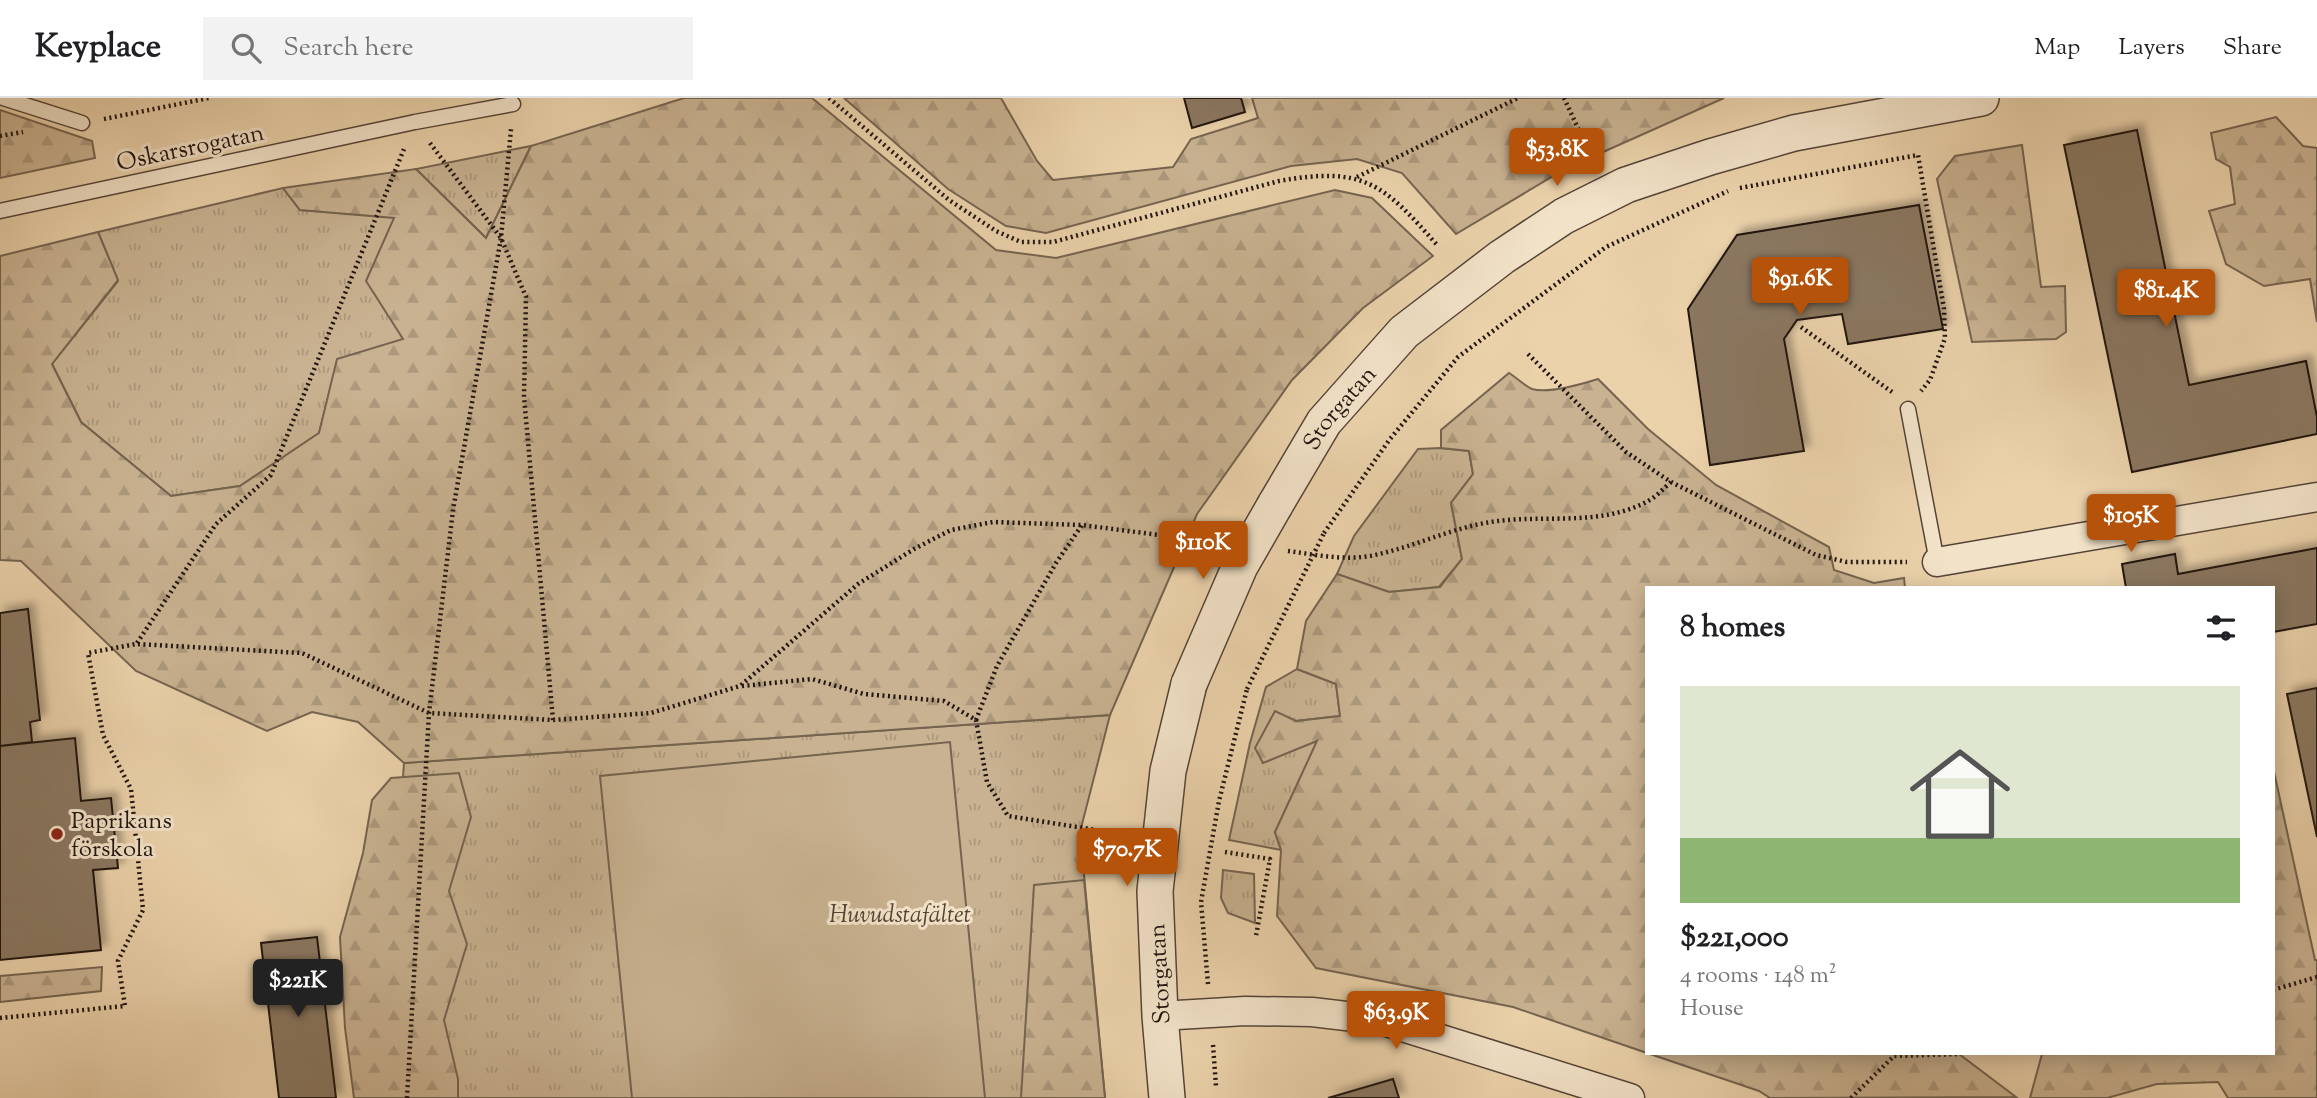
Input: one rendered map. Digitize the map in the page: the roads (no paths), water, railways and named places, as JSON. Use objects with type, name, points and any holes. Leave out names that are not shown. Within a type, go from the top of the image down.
[{"type":"street","name":"Storgatan","points":[[1167,1098],[1160,1016],[1155,891],[1168,771],[1189,684],[1240,566],[1324,422],[1404,332],[1502,257],[1564,216],[1626,185],[1722,153],[1794,133],[1981,98]]},
{"type":"street","points":[[1937,562],[2317,497]]},
{"type":"street","points":[[1160,1016],[1312,1012],[1380,1020],[1630,1098]]},
{"type":"lane","points":[[3,98],[82,123]]},
{"type":"lane","name":"Oskarsrogatan","points":[[0,211],[415,122],[513,104]]},
{"type":"lane","points":[[1912,404],[1937,562]]},
{"type":"place","name":"Paprikans förskola","points":[[57,834]]},
{"type":"park label","name":"Huvudstafältet","points":[[900,914]]}]
